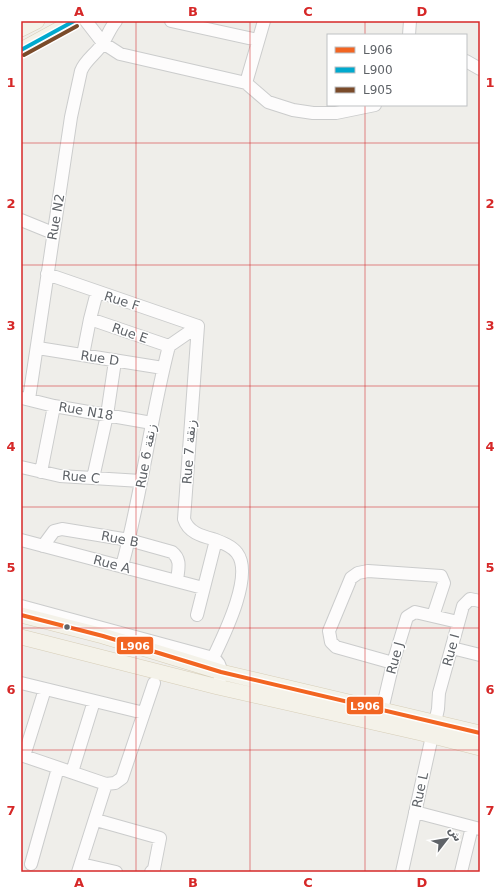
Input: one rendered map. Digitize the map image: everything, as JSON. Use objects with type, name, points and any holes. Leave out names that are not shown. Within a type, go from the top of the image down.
[{"type":"main road","points":[[21,29],[37,21]]},
{"type":"main road","points":[[21,50],[74,21]]},
{"type":"main road","points":[[21,615],[42,616],[105,632],[220,680],[382,710],[480,733]]},
{"type":"main road","points":[[21,636],[220,680],[435,722],[480,748]]},
{"type":"street","points":[[86,21],[103,43],[120,54],[131,58],[246,83],[268,102],[293,110],[313,113],[336,113],[370,106]]},
{"type":"street","name":"Rue N2","points":[[25,398],[38,348],[47,274],[71,117],[81,71],[83,66],[103,43],[106,34],[116,21]]},
{"type":"street","points":[[171,21],[258,40]]},
{"type":"street","points":[[246,83],[264,21]]},
{"type":"street","points":[[409,34],[410,21]]},
{"type":"street","points":[[467,62],[480,69]]},
{"type":"street","points":[[21,220],[53,233]]},
{"type":"street","name":"Rue F","points":[[47,274],[198,326]]},
{"type":"street","points":[[83,355],[97,292]]},
{"type":"street","name":"Rue E","points":[[90,319],[169,346]]},
{"type":"street","points":[[169,346],[198,326]]},
{"type":"street","name":"Rue 7 زنقة","points":[[198,326],[184,519],[186,524],[200,535],[216,540],[232,548],[240,559],[242,568],[234,612],[213,658]]},
{"type":"street","name":"Rue 6 زنقة","points":[[122,566],[129,540],[163,368],[169,346]]},
{"type":"street","name":"Rue D","points":[[38,348],[163,368]]},
{"type":"street","points":[[93,478],[107,415],[115,361]]},
{"type":"street","name":"Rue N18","points":[[25,398],[54,406],[152,423]]},
{"type":"street","points":[[41,472],[54,406]]},
{"type":"street","name":"Rue C","points":[[21,467],[41,472],[141,482]]},
{"type":"street","name":"Rue B","points":[[43,546],[54,531],[62,530],[129,540],[172,552],[176,555],[179,560],[176,581]]},
{"type":"street","name":"Rue A","points":[[21,540],[203,588]]},
{"type":"street","points":[[197,615],[216,540]]},
{"type":"street","points":[[393,663],[336,647],[331,642],[329,631],[351,578],[358,573],[368,572],[441,576],[444,582],[434,616],[458,622]]},
{"type":"street","name":"Rue I","points":[[435,722],[439,693],[464,603],[470,599],[477,600]]},
{"type":"street","points":[[21,606],[42,616]]},
{"type":"street","name":"Rue J","points":[[382,710],[405,620],[409,614],[416,612],[434,616]]},
{"type":"street","points":[[105,632],[213,658],[220,664],[220,680]]},
{"type":"street","points":[[452,648],[480,656]]},
{"type":"street","points":[[21,683],[144,713]]},
{"type":"street","points":[[45,689],[22,755],[106,784],[115,783],[122,778],[154,683]]},
{"type":"street","points":[[72,772],[94,702]]},
{"type":"street","name":"Rue L","points":[[402,872],[435,722]]},
{"type":"street","points":[[31,864],[58,768]]},
{"type":"street","points":[[106,784],[80,868],[116,872]]},
{"type":"street","points":[[415,812],[476,828],[461,872]]},
{"type":"street","points":[[96,820],[160,838],[151,872]]},
{"type":"transit line","name":"L900","points":[[21,50],[74,21]]},
{"type":"transit line","name":"L905","points":[[24,55],[77,26]]},
{"type":"transit line","name":"L906","points":[[21,615],[103,636],[221,672],[480,733]]}]
